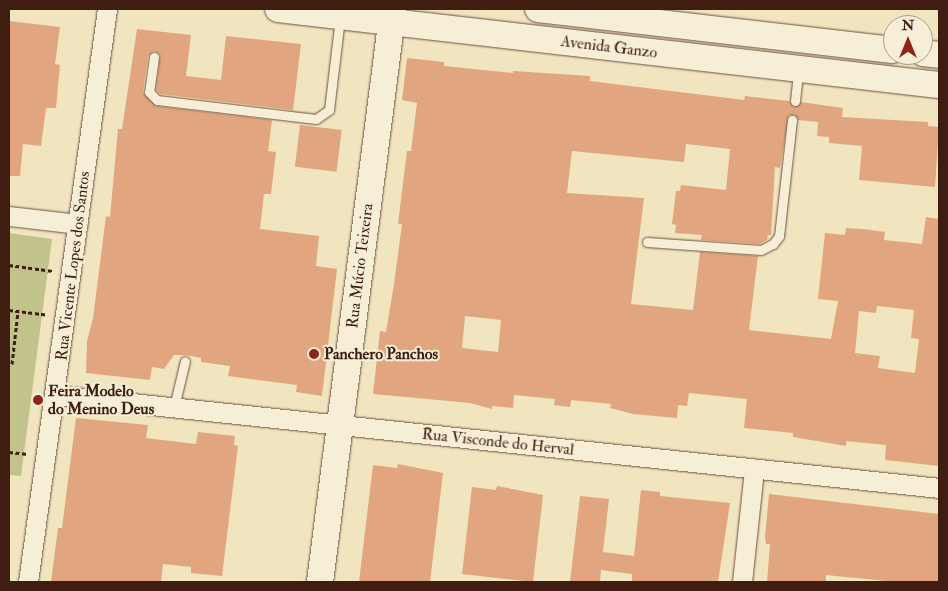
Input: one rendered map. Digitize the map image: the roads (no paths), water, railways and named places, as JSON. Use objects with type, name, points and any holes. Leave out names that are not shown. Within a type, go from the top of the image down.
[{"type":"street","name":"Rua Vicente Lopes dos Santos","points":[[28,582],[56,395],[107,9]]},
{"type":"street","name":"Avenida Ganzo","points":[[278,9],[340,15],[392,15],[726,61],[939,86]]},
{"type":"street","name":"Avenida Ganzo","points":[[538,9],[883,49]]},
{"type":"street","name":"Rua Múcio Teixeira","points":[[320,582],[392,15]]},
{"type":"street","points":[[726,61],[730,32]]},
{"type":"street","points":[[9,216],[78,224]]},
{"type":"street","name":"Rua Visconde do Herval","points":[[56,395],[939,488]]},
{"type":"street","points":[[742,582],[754,469]]},
{"type":"lane","points":[[154,57],[149,92],[156,100],[316,119],[329,110],[340,15]]},
{"type":"lane","points":[[795,101],[799,69]]},
{"type":"lane","points":[[647,242],[761,250],[773,244],[779,236],[792,120]]},
{"type":"lane","points":[[174,407],[185,361]]},
{"type":"place","name":"Panchero Panchos","points":[[314,354]]},
{"type":"place","name":"Feira Modelo do Menino Deus","points":[[38,400]]}]
